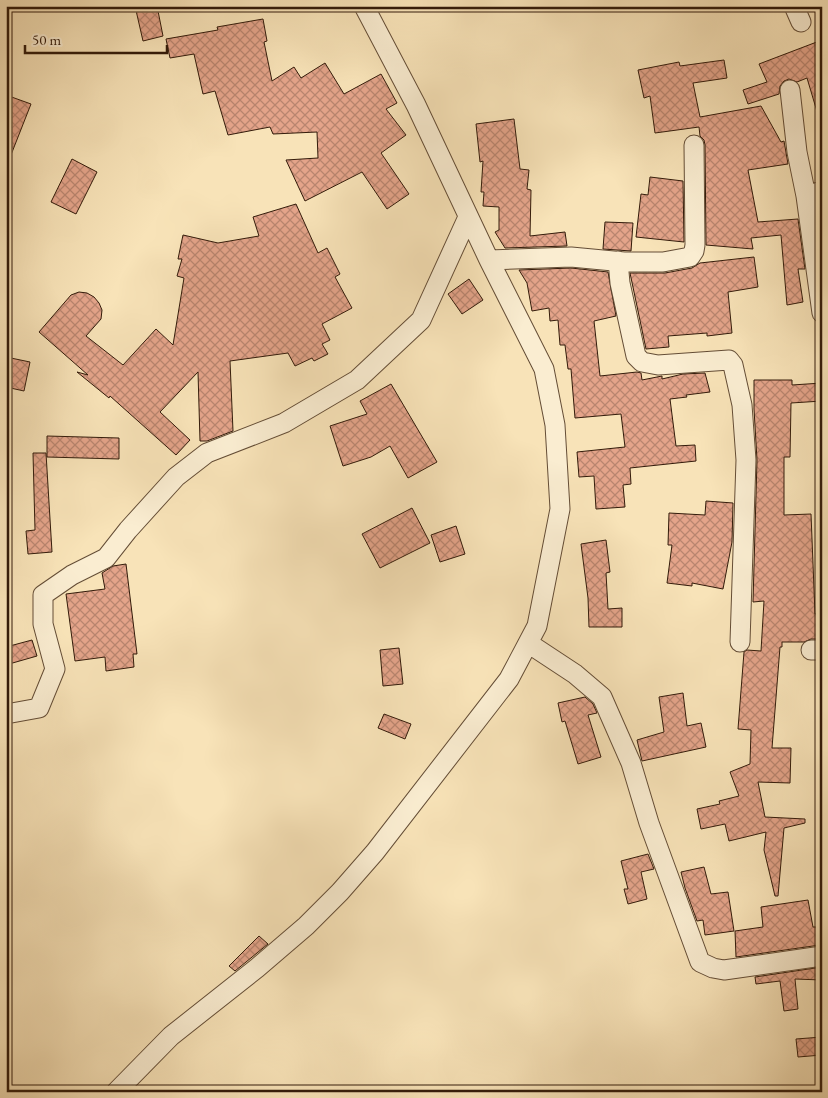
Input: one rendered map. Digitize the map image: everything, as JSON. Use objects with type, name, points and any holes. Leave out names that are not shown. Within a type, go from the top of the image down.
[{"type":"street","points":[[116,1092],[171,1036],[258,968],[306,926],[340,892],[375,852],[509,679],[537,626],[560,509],[556,425],[544,369],[488,260],[416,105],[364,6]]},
{"type":"street","points":[[790,90],[797,152],[814,194],[822,313]]},
{"type":"street","points":[[488,260],[571,257],[663,262],[690,257],[694,251],[694,145]]},
{"type":"street","points":[[6,714],[39,708],[54,669],[43,624],[43,595],[72,575],[106,558],[176,477],[207,453],[284,423],[357,380],[421,320],[468,217]]},
{"type":"street","points":[[618,261],[620,282],[636,356],[642,362],[658,365],[729,360],[733,365],[742,404],[746,460],[740,642]]},
{"type":"street","points":[[528,643],[575,674],[602,697],[631,764],[649,824],[700,962],[713,968],[724,970],[822,956]]},
{"type":"building","points":[[135,6],[157,6],[163,36],[143,41]]},
{"type":"building","points":[[263,19],[267,41],[264,42],[272,81],[294,67],[301,78],[325,63],[344,94],[381,74],[397,103],[386,109],[406,135],[381,153],[409,194],[387,209],[362,172],[305,201],[286,160],[318,158],[317,132],[273,134],[270,127],[228,135],[215,91],[203,94],[194,54],[170,58],[166,39],[218,30],[217,27]]},
{"type":"building","points":[[822,40],[822,114],[818,115],[807,78],[797,82],[789,79],[784,81],[780,86],[779,94],[748,104],[743,90],[767,82],[759,64]]},
{"type":"building","points":[[724,60],[727,78],[693,83],[700,117],[761,106],[781,142],[784,141],[788,164],[748,170],[758,222],[798,219],[805,269],[798,269],[803,302],[787,305],[781,235],[751,238],[753,249],[706,245],[705,145],[704,140],[700,136],[699,127],[655,133],[650,96],[644,98],[638,70],[679,62],[680,66]]},
{"type":"building","points":[[6,95],[31,104],[7,165],[6,164]]},
{"type":"building","points":[[514,119],[520,169],[529,170],[527,189],[531,190],[530,236],[565,232],[567,246],[505,248],[495,232],[499,230],[499,207],[483,206],[484,192],[481,192],[483,161],[480,162],[476,124]]},
{"type":"building","points":[[72,159],[97,172],[76,214],[51,202]]},
{"type":"building","points":[[650,177],[683,181],[684,242],[636,237],[641,194],[648,195]]},
{"type":"building","points":[[296,204],[318,253],[327,248],[340,274],[335,277],[352,308],[322,324],[330,340],[322,344],[328,354],[314,361],[312,358],[295,366],[288,353],[230,361],[233,431],[207,441],[200,441],[198,372],[160,412],[190,440],[176,455],[110,396],[109,398],[77,372],[88,375],[39,332],[71,295],[79,292],[87,293],[94,297],[102,310],[101,319],[86,336],[123,365],[156,329],[173,345],[184,278],[177,276],[182,259],[178,259],[183,235],[218,243],[259,236],[253,217]]},
{"type":"building","points":[[605,222],[633,223],[631,251],[603,249]]},
{"type":"building","points":[[754,257],[758,287],[728,292],[732,333],[707,336],[707,333],[668,336],[669,347],[646,349],[630,273],[665,273],[692,268],[700,263]]},
{"type":"building","points":[[571,268],[608,272],[616,316],[594,321],[600,376],[637,372],[641,373],[642,380],[662,376],[662,379],[683,374],[705,373],[710,392],[670,399],[676,446],[695,445],[696,461],[630,468],[631,484],[623,485],[625,507],[596,509],[594,476],[579,477],[577,452],[625,447],[621,414],[575,418],[571,369],[568,369],[565,345],[560,345],[558,320],[550,321],[549,308],[532,311],[527,283],[519,270]]},
{"type":"building","points":[[469,279],[483,300],[462,314],[448,294]]},
{"type":"building","points":[[6,357],[30,362],[24,391],[6,387]]},
{"type":"building","points":[[754,380],[792,380],[792,385],[822,383],[822,401],[791,403],[790,457],[784,457],[784,515],[811,514],[815,614],[819,613],[820,639],[811,639],[804,642],[782,642],[782,647],[780,647],[772,748],[791,748],[790,783],[758,782],[765,817],[805,819],[805,823],[784,828],[778,896],[775,896],[764,850],[766,832],[729,841],[725,824],[701,829],[697,809],[720,804],[719,801],[739,796],[730,772],[750,764],[751,730],[738,729],[744,652],[747,650],[761,651],[764,601],[753,602],[757,460]]},
{"type":"building","points":[[391,384],[437,462],[408,478],[390,446],[371,457],[343,466],[330,426],[367,414],[360,401]]},
{"type":"building","points":[[47,436],[119,438],[119,459],[47,457]]},
{"type":"building","points":[[33,453],[46,453],[52,552],[28,554],[26,531],[35,530]]},
{"type":"building","points":[[706,501],[733,503],[732,542],[723,589],[692,583],[692,586],[667,583],[672,545],[668,545],[669,513],[705,515]]},
{"type":"building","points":[[412,508],[430,543],[380,568],[362,534]]},
{"type":"building","points":[[456,526],[465,554],[440,562],[431,535]]},
{"type":"building","points":[[606,540],[610,572],[606,573],[608,609],[622,608],[622,627],[589,627],[588,598],[581,544]]},
{"type":"building","points":[[126,564],[137,654],[133,654],[134,667],[106,671],[105,657],[75,661],[66,594],[105,589],[102,573],[113,566]]},
{"type":"building","points":[[32,640],[37,656],[9,664],[6,647]]},
{"type":"building","points":[[399,648],[403,684],[383,686],[380,650]]},
{"type":"building","points":[[683,693],[687,726],[701,723],[706,747],[642,761],[637,740],[664,732],[659,697]]},
{"type":"building","points":[[585,697],[593,704],[597,713],[588,715],[601,757],[578,764],[565,721],[562,722],[558,703]]},
{"type":"building","points":[[384,714],[411,724],[405,739],[378,728]]},
{"type":"building","points":[[648,854],[654,869],[641,872],[647,899],[628,904],[624,889],[628,889],[621,861]]},
{"type":"building","points":[[704,867],[711,894],[728,892],[734,931],[705,935],[703,920],[697,921],[681,872]]},
{"type":"building","points":[[808,900],[813,927],[816,927],[820,945],[736,957],[735,931],[763,927],[761,907]]},
{"type":"building","points":[[259,936],[268,944],[235,971],[229,966]]},
{"type":"building","points":[[822,967],[822,980],[795,979],[798,1009],[784,1011],[780,981],[756,984],[755,977]]},
{"type":"building","points":[[822,1037],[822,1055],[798,1057],[796,1039]]}]
